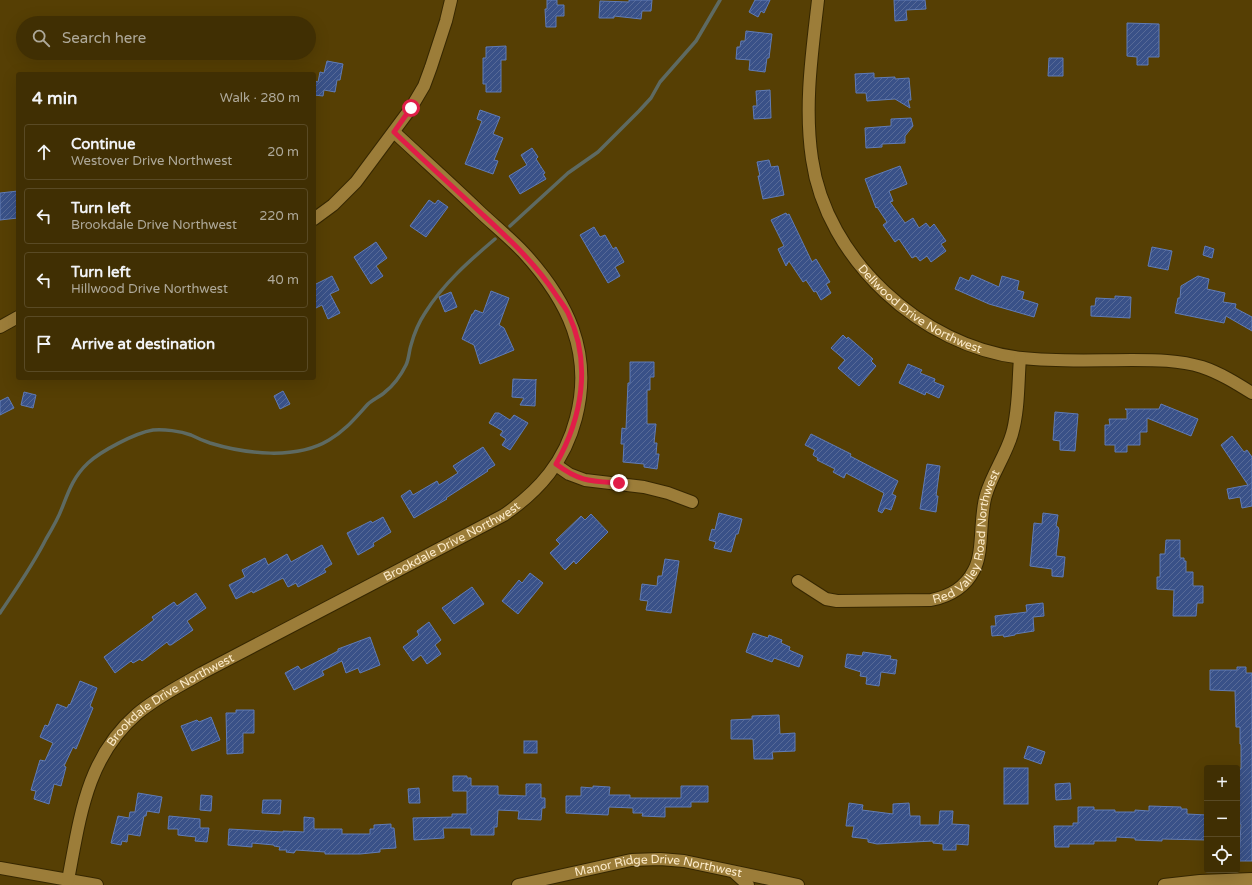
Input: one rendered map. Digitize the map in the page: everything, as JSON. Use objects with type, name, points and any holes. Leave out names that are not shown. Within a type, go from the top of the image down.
[{"type":"street","points":[[316,217],[332,205],[356,182],[411,108],[424,86],[432,67],[451,0]]},
{"type":"street","name":"Dellwood Drive Northwest","points":[[818,0],[808,102],[808,130],[812,161],[817,183],[824,204],[839,234],[859,263],[879,286],[904,309],[932,328],[959,341],[991,352],[1020,358],[1050,360],[1163,360],[1182,362],[1201,367],[1230,378],[1252,393]]},
{"type":"street","name":"Brookdale Drive Northwest","points":[[68,880],[83,803],[94,773],[112,742],[138,713],[157,699],[202,673],[504,515],[533,493],[545,479],[556,464],[574,428],[581,390],[582,371],[579,350],[568,312],[546,279],[524,253],[394,132]]},
{"type":"street","points":[[0,327],[16,318]]},
{"type":"street","name":"Red Valley Road Northwest","points":[[798,581],[826,599],[837,601],[931,600],[943,598],[959,589],[967,582],[975,569],[979,558],[982,515],[986,495],[1013,433],[1020,358]]},
{"type":"street","points":[[556,464],[569,474],[584,480],[644,487],[692,502]]},
{"type":"street","name":"Manor Ridge Drive Northwest","points":[[518,885],[559,880],[631,860],[660,859],[684,861],[798,885]]},
{"type":"street","points":[[0,868],[97,885]]},
{"type":"street","points":[[733,871],[748,885]]},
{"type":"street","points":[[1164,885],[1200,881],[1252,879]]},
{"type":"building","points":[[547,0],[557,0],[557,5],[564,5],[564,16],[556,16],[556,27],[546,27],[545,9],[547,9]]},
{"type":"building","points":[[629,0],[652,0],[651,11],[642,11],[641,19],[614,16],[614,18],[599,18],[600,1],[629,2]]},
{"type":"building","points":[[755,0],[770,0],[764,13],[761,11],[758,17],[749,12]]},
{"type":"building","points":[[894,0],[925,0],[926,9],[906,10],[907,20],[895,21]]},
{"type":"building","points":[[1127,23],[1159,24],[1159,57],[1148,57],[1148,65],[1137,65],[1137,57],[1127,56]]},
{"type":"building","points":[[746,31],[772,34],[769,58],[767,58],[765,72],[749,70],[750,60],[736,59],[737,47],[740,47],[741,41],[745,41]]},
{"type":"building","points":[[506,46],[506,60],[501,60],[501,92],[486,92],[486,84],[483,84],[483,58],[486,58],[486,47]]},
{"type":"building","points":[[1049,58],[1063,58],[1063,76],[1048,76]]},
{"type":"building","points":[[327,61],[343,64],[340,80],[337,80],[335,92],[324,90],[323,96],[316,95],[316,82],[318,82],[320,72],[324,73]]},
{"type":"building","points":[[874,73],[874,78],[909,78],[911,100],[908,100],[910,108],[895,99],[867,101],[866,93],[856,93],[855,74]]},
{"type":"building","points":[[770,90],[771,118],[754,119],[753,106],[757,106],[756,91]]},
{"type":"building","points":[[480,110],[500,117],[493,134],[503,138],[494,160],[498,161],[493,174],[465,164],[482,121],[477,119]]},
{"type":"building","points":[[911,118],[913,126],[905,136],[905,143],[882,144],[882,147],[866,148],[865,128],[891,126],[891,119]]},
{"type":"building","points":[[532,148],[538,157],[536,159],[545,173],[543,174],[546,179],[520,194],[509,176],[527,165],[521,155]]},
{"type":"building","points":[[769,160],[771,167],[778,166],[784,195],[763,199],[758,176],[760,176],[757,162]]},
{"type":"building","points":[[900,166],[907,184],[889,191],[893,201],[890,202],[905,223],[913,218],[919,228],[926,223],[930,228],[934,224],[946,241],[941,244],[946,251],[931,262],[927,256],[920,261],[916,256],[912,258],[899,239],[895,242],[883,225],[887,222],[877,207],[876,208],[865,179]]},
{"type":"building","points":[[16,191],[16,218],[0,220],[0,193]]},
{"type":"building","points":[[429,200],[435,204],[438,200],[448,207],[426,237],[410,226]]},
{"type":"building","points":[[786,213],[787,215],[789,214],[812,262],[816,259],[830,282],[826,284],[831,293],[821,300],[816,291],[814,292],[806,280],[803,282],[789,261],[786,266],[778,249],[784,246],[771,220]]},
{"type":"building","points":[[594,227],[600,237],[605,235],[613,249],[616,247],[624,262],[615,267],[620,276],[608,283],[580,235]]},
{"type":"building","points":[[376,242],[387,258],[376,266],[383,276],[371,284],[354,257]]},
{"type":"building","points":[[1205,246],[1214,249],[1212,258],[1203,255]]},
{"type":"building","points":[[1152,247],[1172,251],[1168,270],[1148,266]]},
{"type":"building","points":[[972,275],[999,287],[1002,276],[1019,281],[1017,290],[1024,292],[1022,299],[1038,304],[1034,317],[989,304],[955,289],[960,277],[969,281]]},
{"type":"building","points":[[332,276],[339,290],[330,294],[340,313],[328,319],[322,305],[316,308],[316,284]]},
{"type":"building","points":[[1198,276],[1209,279],[1207,289],[1225,293],[1223,302],[1236,304],[1235,308],[1252,317],[1252,331],[1226,316],[1224,323],[1175,313],[1178,298],[1180,298],[1181,286]]},
{"type":"building","points":[[491,291],[509,298],[499,325],[504,328],[514,350],[480,364],[474,345],[462,339],[475,310],[483,313]]},
{"type":"building","points":[[451,292],[457,307],[445,312],[439,297]]},
{"type":"building","points":[[1115,296],[1131,297],[1130,318],[1091,316],[1091,306],[1095,306],[1096,298],[1115,299]]},
{"type":"building","points":[[843,335],[847,339],[848,337],[873,359],[871,361],[876,366],[859,386],[838,368],[845,360],[831,348]]},
{"type":"building","points":[[630,362],[654,362],[654,377],[650,377],[650,390],[647,390],[647,424],[656,424],[654,443],[657,443],[656,454],[659,454],[657,469],[644,467],[644,464],[623,462],[624,444],[621,444],[622,428],[626,429],[628,383],[630,383]]},
{"type":"building","points":[[908,364],[922,370],[920,373],[935,379],[934,382],[944,386],[939,398],[926,392],[925,395],[899,383]]},
{"type":"building","points":[[513,379],[536,380],[535,406],[520,405],[524,398],[512,397]]},
{"type":"building","points":[[283,391],[290,404],[280,409],[274,396]]},
{"type":"building","points":[[24,392],[36,395],[33,408],[21,405]]},
{"type":"building","points":[[8,397],[14,408],[0,415],[0,401]]},
{"type":"building","points":[[1161,404],[1198,419],[1191,436],[1147,418],[1147,432],[1140,432],[1140,445],[1127,445],[1127,452],[1115,452],[1115,445],[1105,445],[1105,425],[1110,425],[1109,419],[1127,419],[1127,410],[1125,409],[1159,409]]},
{"type":"building","points":[[1055,412],[1078,414],[1075,451],[1060,450],[1060,441],[1053,440]]},
{"type":"building","points":[[495,413],[499,413],[510,420],[514,415],[528,423],[510,450],[502,445],[506,439],[500,435],[503,431],[489,423]]},
{"type":"building","points":[[811,434],[851,454],[850,456],[898,481],[892,494],[896,496],[891,510],[885,508],[882,513],[878,511],[884,493],[846,473],[844,478],[833,472],[835,469],[817,460],[818,458],[813,455],[815,450],[805,445]]},
{"type":"building","points":[[1232,436],[1244,452],[1247,450],[1252,457],[1252,506],[1242,508],[1240,497],[1229,499],[1227,489],[1248,485],[1221,445]]},
{"type":"building","points":[[483,447],[495,465],[446,498],[447,499],[414,518],[401,496],[410,490],[413,495],[437,481],[439,485],[458,473],[453,466]]},
{"type":"building","points":[[927,464],[940,466],[936,496],[938,496],[936,512],[920,509]]},
{"type":"building","points":[[719,513],[742,519],[731,552],[714,548],[716,542],[709,540],[712,529],[715,530]]},
{"type":"building","points":[[1043,513],[1058,515],[1056,526],[1059,530],[1056,556],[1065,557],[1063,577],[1052,576],[1052,569],[1030,566],[1034,523],[1042,524]]},
{"type":"building","points":[[591,514],[608,532],[576,564],[574,561],[565,570],[550,553],[560,544],[556,540],[581,516],[585,520]]},
{"type":"building","points":[[383,517],[391,532],[373,543],[374,546],[358,555],[347,533],[371,521],[372,523]]},
{"type":"building","points":[[1166,540],[1180,540],[1180,558],[1184,558],[1184,561],[1186,561],[1186,572],[1193,572],[1193,586],[1203,586],[1203,603],[1197,603],[1196,616],[1173,616],[1174,590],[1157,589],[1157,577],[1160,577],[1160,554],[1165,554]]},
{"type":"building","points":[[322,545],[332,564],[324,569],[326,572],[298,587],[296,583],[288,587],[283,578],[253,593],[252,591],[236,599],[229,585],[245,577],[242,570],[265,558],[268,565],[287,554],[291,562]]},
{"type":"building","points":[[665,559],[679,561],[671,613],[646,610],[648,601],[640,600],[642,584],[657,586],[658,576],[662,576]]},
{"type":"building","points":[[530,573],[543,583],[518,614],[502,601],[519,580],[522,583]]},
{"type":"building","points":[[472,587],[484,604],[454,624],[442,608]]},
{"type":"building","points":[[196,593],[206,608],[187,621],[193,630],[171,645],[167,642],[142,661],[140,659],[133,663],[131,661],[115,673],[104,657],[154,620],[152,617],[174,602],[177,606]]},
{"type":"building","points":[[1043,603],[1044,616],[1033,617],[1034,631],[1004,637],[1003,635],[992,636],[991,626],[996,626],[995,616],[1027,612],[1026,605]]},
{"type":"building","points":[[429,622],[441,640],[435,645],[441,654],[427,664],[421,655],[413,661],[403,647],[419,635],[417,631]]},
{"type":"building","points":[[753,633],[768,638],[769,635],[782,640],[781,643],[790,647],[789,650],[803,656],[799,667],[774,658],[772,662],[746,652]]},
{"type":"building","points":[[370,637],[380,665],[360,673],[358,668],[346,673],[342,661],[322,671],[324,675],[294,690],[285,673],[298,666],[301,670],[338,651],[338,649]]},
{"type":"building","points":[[863,652],[891,656],[890,659],[897,660],[895,674],[881,672],[879,686],[866,684],[867,677],[860,676],[861,672],[845,667],[847,654],[862,656]]},
{"type":"building","points":[[1237,667],[1246,667],[1246,673],[1252,673],[1252,861],[1240,861],[1241,744],[1240,727],[1236,727],[1235,691],[1210,690],[1210,670],[1237,670]]},
{"type":"building","points":[[80,681],[97,688],[90,706],[93,708],[76,749],[73,747],[64,766],[66,767],[61,786],[54,784],[49,804],[34,799],[36,791],[31,790],[40,760],[45,761],[53,743],[40,737],[45,725],[48,726],[57,704],[67,708],[69,704],[70,705]]},
{"type":"building","points":[[236,710],[254,710],[254,733],[243,733],[243,753],[227,754],[226,713],[236,713]]},
{"type":"building","points":[[779,715],[780,734],[795,733],[795,751],[772,752],[773,759],[754,759],[753,739],[731,739],[731,720],[752,719],[752,716]]},
{"type":"building","points":[[211,717],[220,740],[192,751],[181,726],[197,720],[199,722]]},
{"type":"building","points":[[524,741],[537,741],[537,753],[524,753]]},
{"type":"building","points":[[1028,746],[1045,752],[1041,764],[1024,758]]},
{"type":"building","points":[[1004,768],[1028,768],[1028,804],[1004,804]]},
{"type":"building","points":[[453,776],[467,776],[467,778],[471,778],[471,786],[498,786],[498,795],[526,796],[526,784],[541,784],[541,798],[545,798],[545,808],[542,808],[541,820],[518,819],[519,811],[498,810],[497,827],[494,827],[494,835],[471,835],[471,828],[443,828],[444,838],[414,840],[413,818],[452,817],[452,814],[467,814],[467,791],[453,791]]},
{"type":"building","points":[[1070,783],[1071,799],[1056,800],[1055,784]]},
{"type":"building","points":[[593,786],[610,787],[609,795],[630,795],[630,798],[681,798],[681,786],[708,786],[708,802],[691,802],[691,807],[665,807],[665,817],[642,816],[643,813],[633,813],[633,808],[609,807],[608,815],[566,813],[566,796],[581,796],[581,787],[593,788]]},
{"type":"building","points":[[419,788],[420,803],[409,803],[408,789]]},
{"type":"building","points":[[138,793],[162,797],[159,813],[147,811],[146,816],[144,816],[140,836],[128,834],[127,842],[122,841],[121,845],[111,843],[118,816],[129,818],[130,812],[135,812]]},
{"type":"building","points":[[201,795],[212,796],[211,811],[200,810]]},
{"type":"building","points":[[263,800],[281,800],[280,814],[262,813]]},
{"type":"building","points":[[849,803],[863,805],[862,810],[893,814],[893,804],[909,803],[910,816],[920,816],[920,825],[939,825],[940,811],[953,811],[952,824],[969,825],[968,845],[956,844],[956,850],[943,850],[943,844],[933,843],[933,841],[877,844],[868,842],[868,839],[852,837],[854,826],[846,826]]},
{"type":"building","points":[[1149,806],[1181,807],[1181,809],[1187,809],[1187,814],[1204,815],[1204,840],[1162,839],[1162,841],[1135,840],[1135,838],[1116,837],[1116,841],[1094,841],[1094,844],[1069,844],[1069,847],[1055,847],[1054,826],[1073,826],[1073,823],[1078,823],[1078,807],[1094,807],[1094,810],[1115,810],[1115,812],[1135,812],[1135,810],[1149,811]]},
{"type":"building","points":[[169,816],[200,819],[200,828],[209,828],[207,842],[195,841],[196,837],[178,835],[178,829],[168,829]]},
{"type":"building","points":[[304,817],[314,818],[314,829],[342,829],[342,834],[370,834],[370,829],[374,829],[374,825],[391,824],[391,828],[394,828],[396,848],[380,849],[380,852],[360,854],[325,854],[325,852],[296,850],[294,853],[286,852],[287,850],[279,850],[280,847],[274,845],[252,843],[252,847],[228,845],[229,829],[304,832]]},
{"type":"waterway","points":[[510,226],[568,173],[598,152],[639,111],[651,98],[660,82],[696,41],[720,0]]},
{"type":"waterway","points":[[0,613],[41,549],[57,520],[75,478],[94,458],[128,439],[153,430],[177,431],[224,447],[271,453],[286,453],[302,450],[329,440],[355,419],[368,404],[383,394],[400,376],[408,360],[410,347],[417,328],[432,302],[457,273],[495,239]]},
{"type":"route","points":[[411,108],[394,132],[524,253],[546,279],[568,312],[579,350],[582,371],[581,390],[574,428],[556,464],[569,474],[584,480],[619,483]]}]
